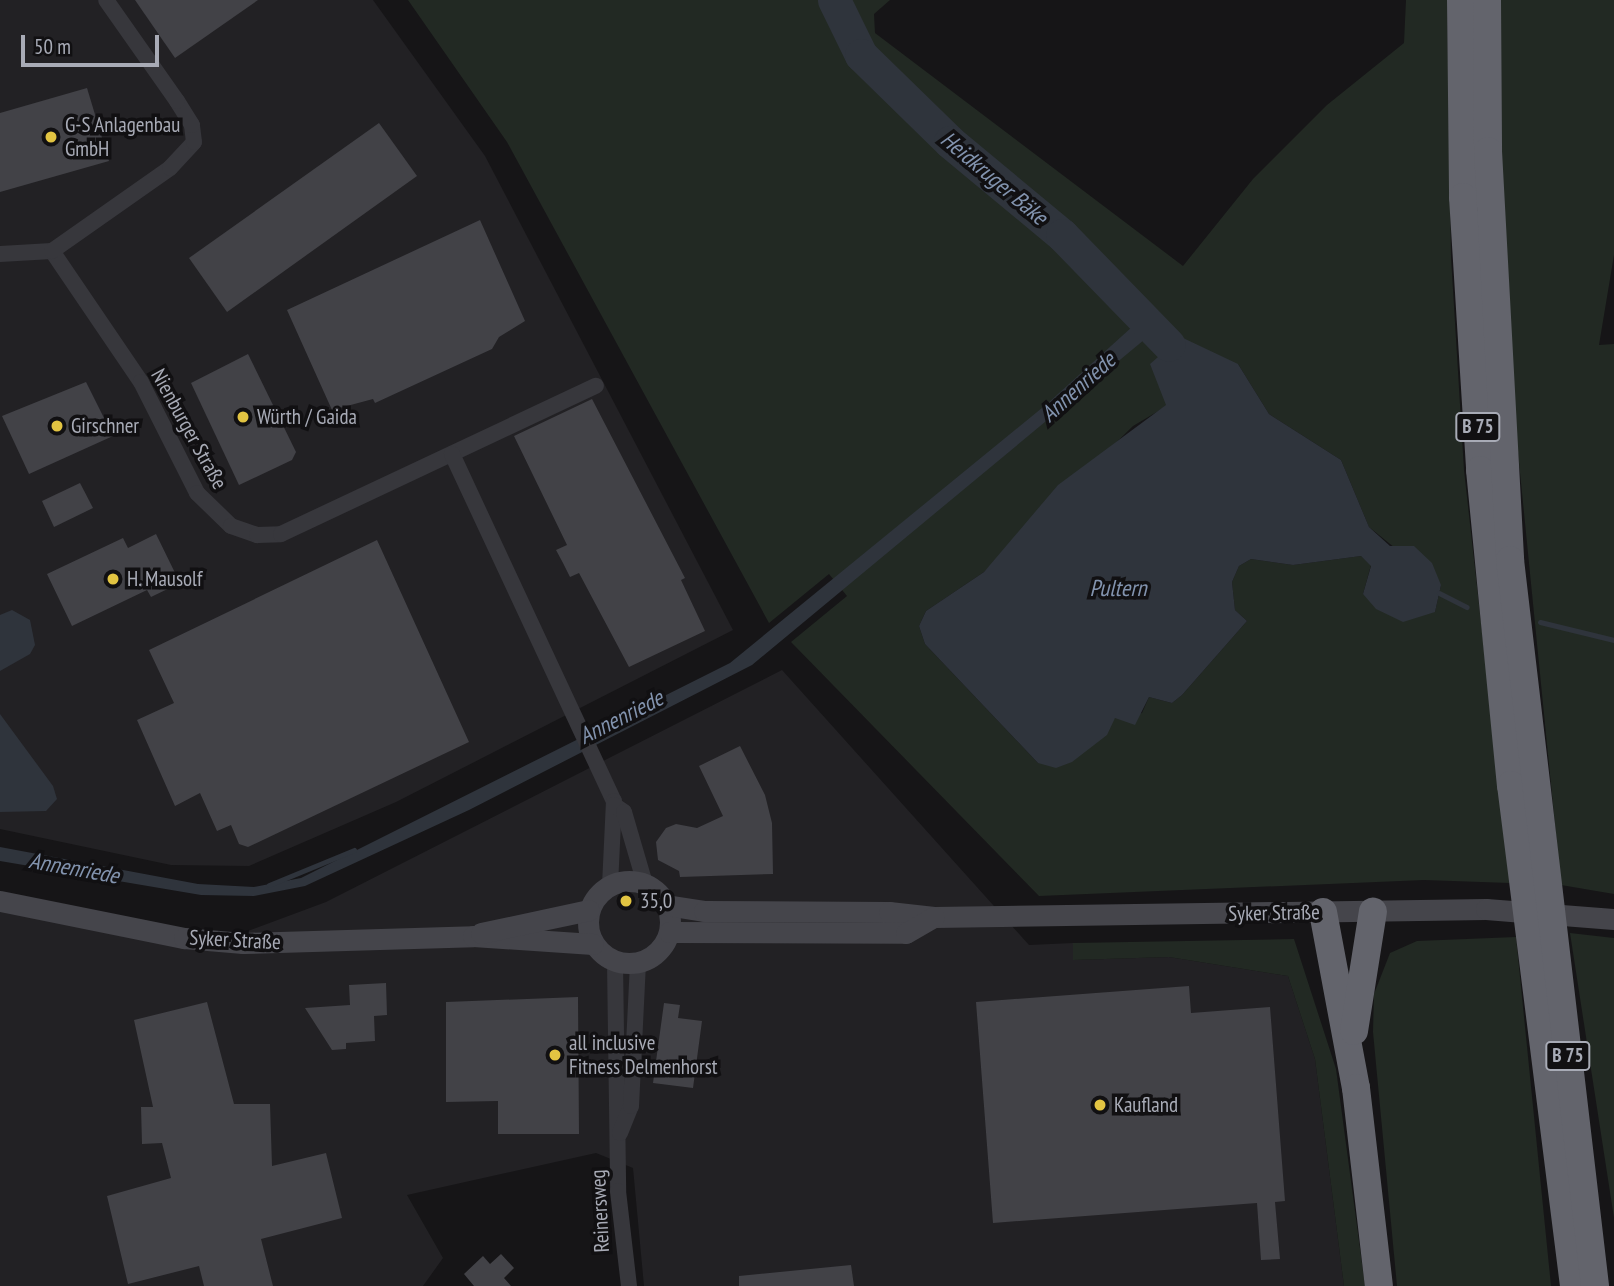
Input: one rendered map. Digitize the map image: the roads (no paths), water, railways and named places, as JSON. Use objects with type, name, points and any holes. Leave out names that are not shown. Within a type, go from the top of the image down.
[{"type":"highway","name":"B 75","points":[[1461,0],[1463,197],[1472,361],[1503,711],[1532,855]]},
{"type":"highway","name":"B 75","points":[[1487,0],[1489,151],[1510,560],[1532,855],[1574,1286]]},
{"type":"highway","points":[[1351,1058],[1365,937],[1373,911]]},
{"type":"highway","points":[[1323,912],[1351,1058],[1379,1286]]},
{"type":"highway","name":"B 75","points":[[1544,958],[1595,1286]]},
{"type":"main road","points":[[645,884],[666,905],[669,932],[658,951],[638,962],[615,962],[593,944],[589,910],[610,886],[645,884]]},
{"type":"main road","name":"Syker Straße","points":[[0,901],[184,938],[221,941],[303,943],[472,936],[593,944]]},
{"type":"main road","name":"Syker Straße","points":[[666,905],[704,911],[889,912],[934,917],[1486,909],[1614,919]]},
{"type":"main road","name":"Syker Straße","points":[[472,936],[589,910]]},
{"type":"main road","name":"Syker Straße","points":[[669,932],[906,933],[934,917]]},
{"type":"street","points":[[0,254],[52,251],[170,168],[194,142],[192,125],[106,0]]},
{"type":"street","name":"Nienburger Straße","points":[[52,251],[141,382],[197,493],[230,526],[257,535],[281,534],[596,386]]},
{"type":"street","points":[[452,454],[614,805],[610,886]]},
{"type":"street","points":[[614,805],[624,812],[645,884]]},
{"type":"street","name":"Reinersweg","points":[[615,962],[614,1104],[620,1133],[619,1232],[629,1286]]},
{"type":"street","name":"Reinersweg","points":[[620,1133],[631,1106],[638,962]]},
{"type":"water","points":[[1143,317],[1156,330],[752,665],[469,810],[305,886],[254,896],[201,895],[0,861],[0,847],[198,884],[254,887],[301,878],[730,663],[1048,403]]},
{"type":"water","name":"Pultern","points":[[1181,337],[1238,364],[1269,414],[1341,460],[1369,527],[1390,546],[1414,546],[1432,563],[1441,585],[1435,612],[1403,622],[1376,609],[1363,594],[1371,566],[1361,556],[1293,565],[1251,559],[1239,566],[1232,582],[1235,610],[1247,621],[1182,695],[1172,703],[1149,697],[1135,725],[1115,718],[1107,735],[1072,762],[1056,768],[1038,763],[925,644],[919,626],[926,611],[984,572],[1058,485],[1166,405],[1150,364]]},
{"type":"water","points":[[12,610],[30,620],[35,645],[30,654],[0,671],[0,615]]},
{"type":"water","points":[[0,714],[53,786],[57,799],[46,811],[0,812]]},
{"type":"waterway","name":"Heidkruger Bäke","points":[[834,0],[861,55],[950,142],[1062,235],[1169,345]]},
{"type":"waterway","points":[[1439,593],[1467,607]]},
{"type":"waterway","points":[[1540,622],[1614,640]]},
{"type":"waterway","name":"Annenriede","points":[[269,885],[354,850]]},
{"type":"place","name":"G-S Anlagenbau GmbH","points":[[51,137]]},
{"type":"place","name":"Würth / Gaida","points":[[243,417]]},
{"type":"place","name":"Girschner","points":[[57,426]]},
{"type":"place","name":"H. Mausolf","points":[[113,579]]},
{"type":"place","name":"35,0","points":[[626,901]]},
{"type":"place","name":"all inclusive Fitness Delmenhorst","points":[[555,1055]]},
{"type":"place","name":"Kaufland","points":[[1100,1105]]}]
